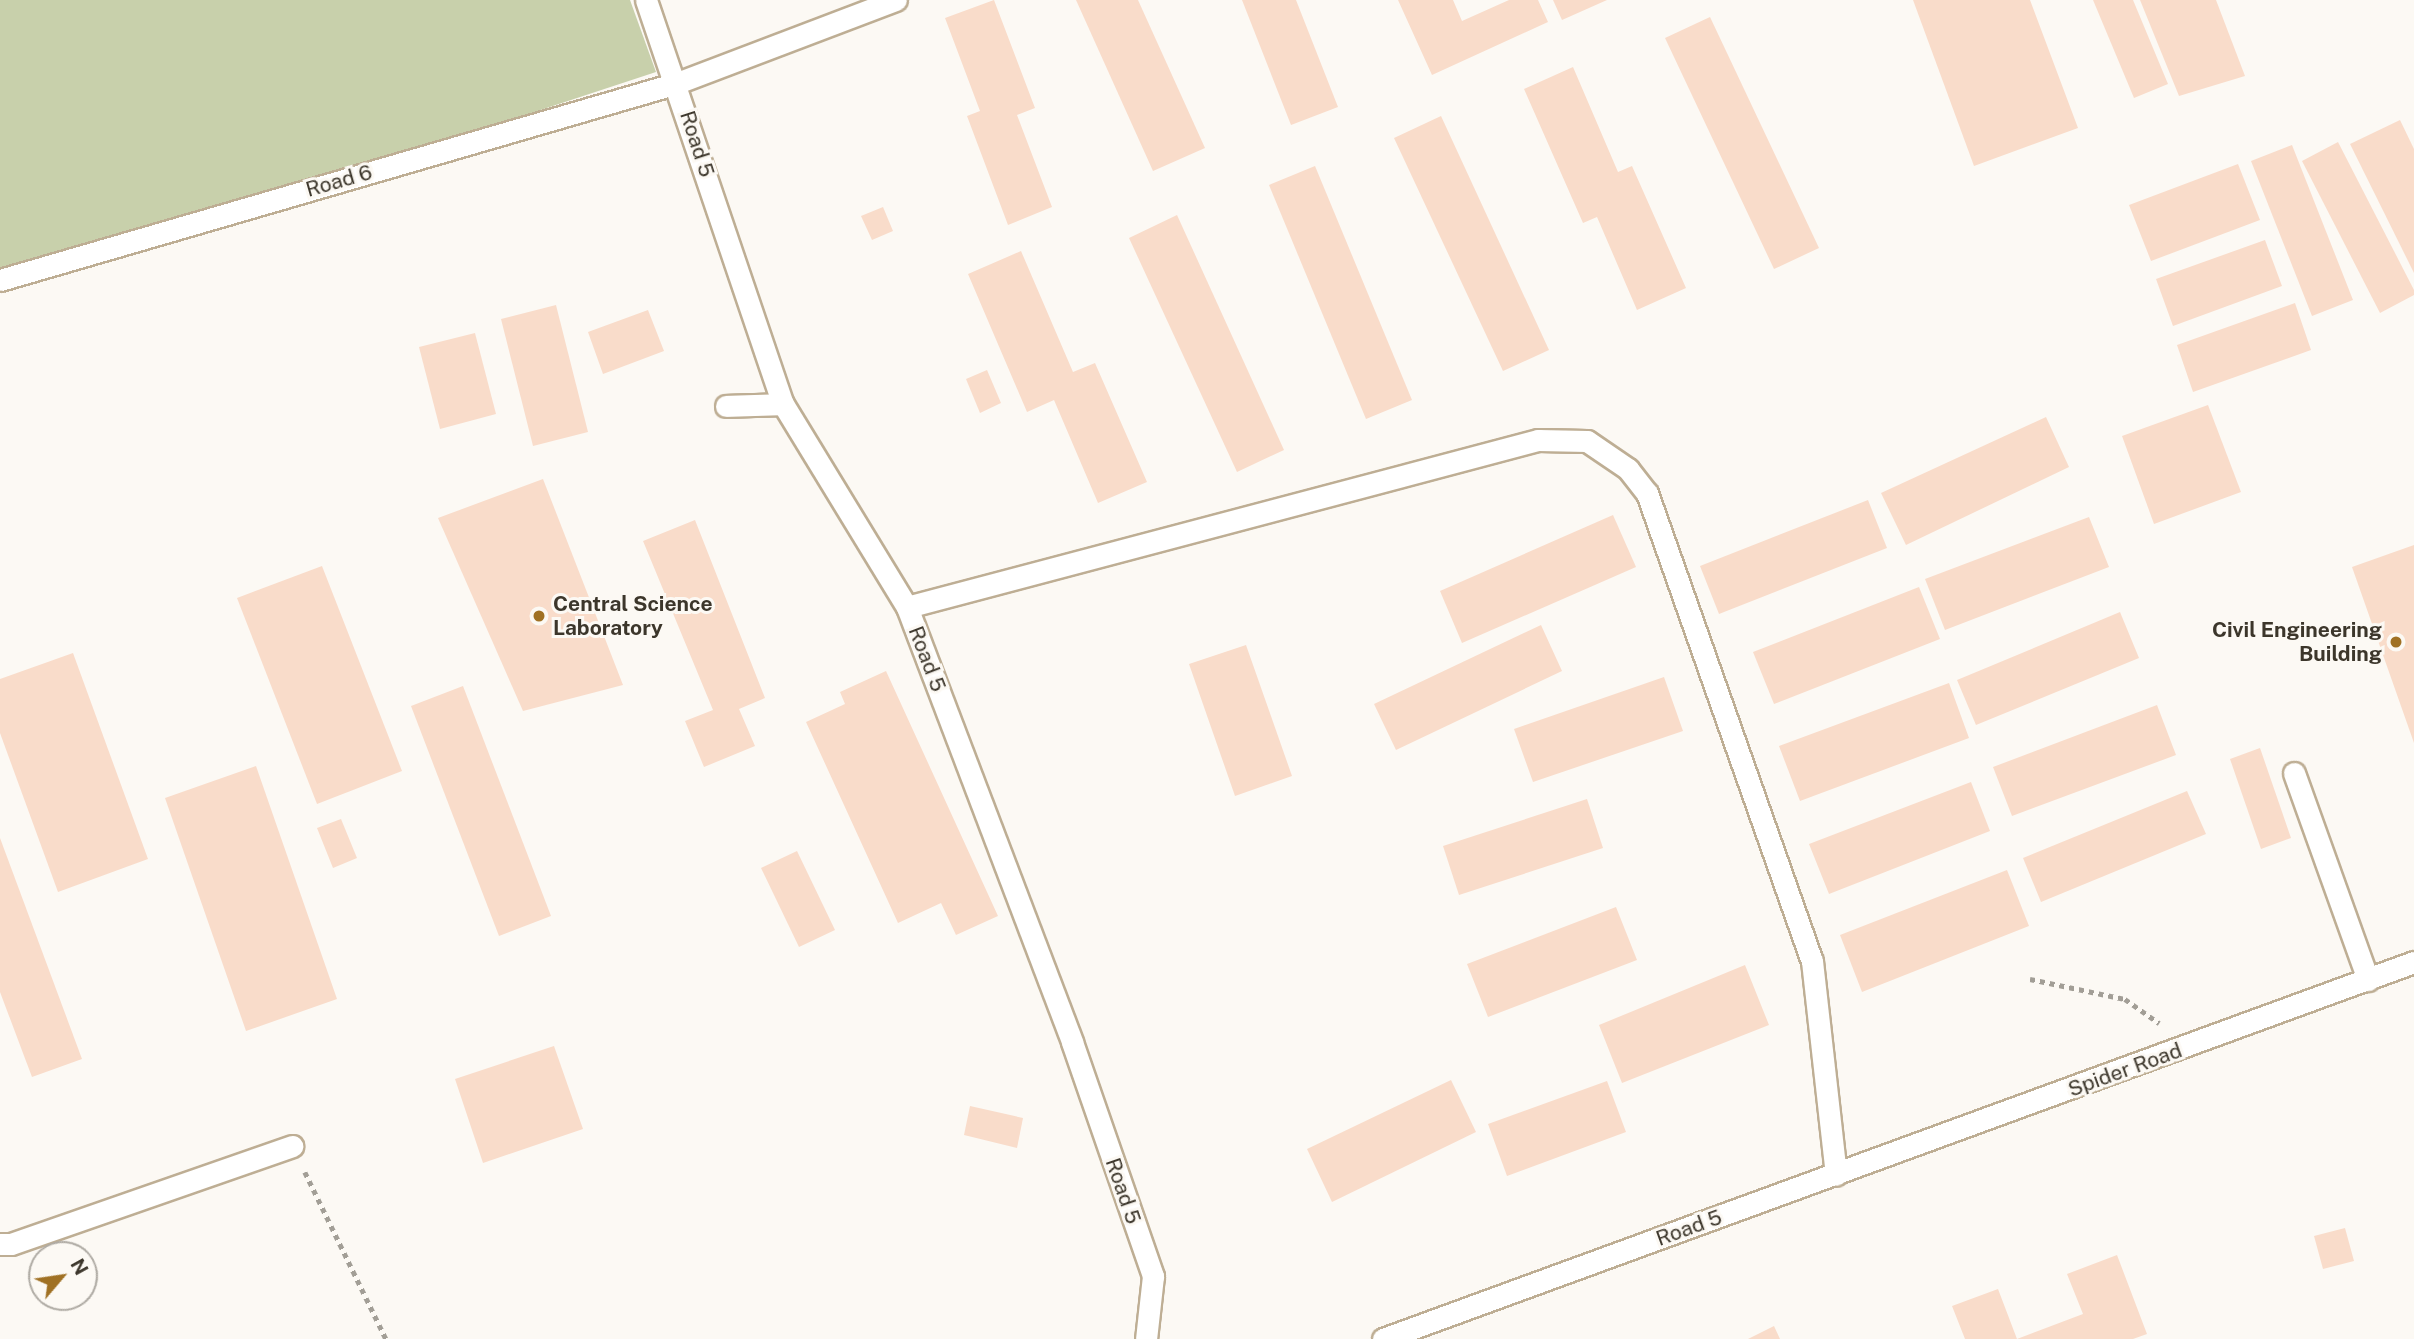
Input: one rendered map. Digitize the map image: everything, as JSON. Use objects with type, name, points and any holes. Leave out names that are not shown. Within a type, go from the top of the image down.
[{"type":"lane","name":"Road 5","points":[[646,0],[677,83],[783,404],[907,607],[1072,1042],[1153,1276],[1146,1339]]},
{"type":"lane","name":"Road 6","points":[[0,280],[677,83],[896,0]]},
{"type":"lane","points":[[726,406],[783,404]]},
{"type":"lane","points":[[907,607],[1538,440],[1587,441],[1628,470],[1647,493],[1812,961],[1836,1175]]},
{"type":"lane","points":[[2294,773],[2368,980]]},
{"type":"lane","name":"Spider Road","points":[[1836,1175],[2414,962]]},
{"type":"lane","points":[[0,1244],[12,1244],[292,1146]]},
{"type":"lane","name":"Road 5","points":[[1383,1339],[1836,1175]]},
{"type":"path","points":[[2030,979],[2125,999],[2186,1048]]},
{"type":"path","points":[[292,1146],[386,1339]]},
{"type":"green space","points":[[0,0],[630,0],[656,72],[0,288]]},
{"type":"building","points":[[994,0],[1035,108],[1017,115],[1052,207],[1008,225],[967,116],[980,111],[945,18]]},
{"type":"building","points":[[1076,0],[1138,0],[1205,148],[1153,171]]},
{"type":"building","points":[[1242,0],[1296,0],[1338,107],[1291,125]]},
{"type":"building","points":[[1398,0],[1453,0],[1462,21],[1509,0],[1538,0],[1548,22],[1432,75]]},
{"type":"building","points":[[1553,0],[1607,0],[1562,20]]},
{"type":"building","points":[[1913,0],[2030,0],[2078,128],[1974,166]]},
{"type":"building","points":[[2093,0],[2133,0],[2168,84],[2134,98]]},
{"type":"building","points":[[2140,0],[2216,0],[2245,76],[2179,96]]},
{"type":"building","points":[[1710,17],[1819,248],[1774,269],[1665,38]]},
{"type":"building","points":[[1573,67],[1618,172],[1632,166],[1686,288],[1637,310],[1597,217],[1583,223],[1524,89]]},
{"type":"building","points":[[1441,116],[1549,350],[1503,371],[1394,138]]},
{"type":"building","points":[[2400,120],[2414,149],[2414,273],[2350,144]]},
{"type":"building","points":[[2338,142],[2414,290],[2414,295],[2380,313],[2302,161]]},
{"type":"building","points":[[2292,145],[2353,300],[2312,316],[2251,161]]},
{"type":"building","points":[[2238,164],[2260,220],[2151,261],[2129,205]]},
{"type":"building","points":[[1315,166],[1412,400],[1366,419],[1269,185]]},
{"type":"building","points":[[883,207],[893,231],[872,240],[861,216]]},
{"type":"building","points":[[1177,215],[1284,450],[1237,472],[1129,238]]},
{"type":"building","points":[[2265,240],[2282,286],[2173,326],[2156,279]]},
{"type":"building","points":[[1021,251],[1073,372],[1095,363],[1147,482],[1098,503],[1054,400],[1027,412],[968,274]]},
{"type":"building","points":[[2295,303],[2311,350],[2193,392],[2177,345]]},
{"type":"building","points":[[556,305],[588,432],[533,446],[501,319]]},
{"type":"building","points":[[648,310],[664,351],[603,374],[588,332]]},
{"type":"building","points":[[475,333],[496,414],[440,429],[419,347]]},
{"type":"building","points":[[987,370],[1001,403],[980,413],[966,379]]},
{"type":"building","points":[[2208,405],[2241,492],[2154,524],[2122,436]]},
{"type":"building","points":[[2046,417],[2069,467],[1906,545],[1881,493]]},
{"type":"building","name":"Central Science Laboratory","points":[[543,479],[623,685],[523,711],[438,518]]},
{"type":"building","points":[[1868,500],[1887,548],[1719,614],[1700,566]]},
{"type":"building","points":[[1613,515],[1636,567],[1462,643],[1440,591]]},
{"type":"building","points":[[2089,517],[2109,567],[1945,630],[1925,579]]},
{"type":"building","points":[[695,520],[765,698],[739,709],[755,746],[704,767],[685,721],[713,710],[643,541]]},
{"type":"building","name":"Civil Engineering Building","points":[[2414,545],[2414,743],[2352,567]]},
{"type":"building","points":[[322,566],[402,771],[317,804],[237,598]]},
{"type":"building","points":[[1919,587],[1940,639],[1774,704],[1753,652]]},
{"type":"building","points":[[2120,612],[2139,658],[1976,725],[1957,680]]},
{"type":"building","points":[[1541,625],[1562,671],[1396,750],[1374,704]]},
{"type":"building","points":[[1246,645],[1292,776],[1235,796],[1189,664]]},
{"type":"building","points":[[73,653],[148,859],[58,892],[0,733],[0,679]]},
{"type":"building","points":[[886,671],[998,916],[956,935],[941,903],[898,923],[806,722],[845,704],[840,692]]},
{"type":"building","points":[[1664,677],[1683,731],[1533,782],[1514,729]]},
{"type":"building","points":[[1949,683],[1969,738],[1800,801],[1779,746]]},
{"type":"building","points":[[463,686],[551,916],[499,936],[411,706]]},
{"type":"building","points":[[2157,705],[2176,755],[2012,816],[1993,767]]},
{"type":"building","points":[[2260,748],[2291,838],[2261,849],[2230,759]]},
{"type":"building","points":[[256,766],[337,999],[246,1031],[165,798]]},
{"type":"building","points":[[1971,782],[1990,831],[1829,894],[1809,844]]},
{"type":"building","points":[[2187,791],[2206,834],[2041,902],[2023,858]]},
{"type":"building","points":[[1587,799],[1603,848],[1459,895],[1443,846]]},
{"type":"building","points":[[341,819],[357,858],[333,868],[317,828]]},
{"type":"building","points":[[0,838],[82,1059],[32,1077],[0,992]]},
{"type":"building","points":[[797,851],[835,930],[799,947],[761,868]]},
{"type":"building","points":[[2007,870],[2029,926],[1862,992],[1840,935]]},
{"type":"building","points":[[1616,907],[1637,960],[1488,1017],[1467,964]]},
{"type":"building","points":[[1745,965],[1769,1025],[1622,1083],[1599,1025]]},
{"type":"building","points":[[554,1046],[583,1129],[483,1163],[455,1079]]},
{"type":"building","points":[[1451,1080],[1476,1132],[1332,1202],[1307,1149]]},
{"type":"building","points":[[1607,1081],[1626,1132],[1507,1176],[1488,1124]]},
{"type":"building","points":[[970,1106],[1023,1118],[1017,1148],[964,1135]]},
{"type":"building","points":[[2345,1228],[2354,1261],[2323,1269],[2314,1236]]},
{"type":"building","points":[[2117,1255],[2147,1334],[2133,1339],[2017,1339],[2083,1314],[2067,1274]]},
{"type":"building","points":[[1998,1289],[2017,1339],[1965,1339],[1952,1306]]},
{"type":"building","points":[[1774,1326],[1780,1339],[1748,1339]]},
{"type":"place","name":"Central Science Laboratory","points":[[539,616]]},
{"type":"place","name":"Civil Engineering Building","points":[[2396,642]]}]
